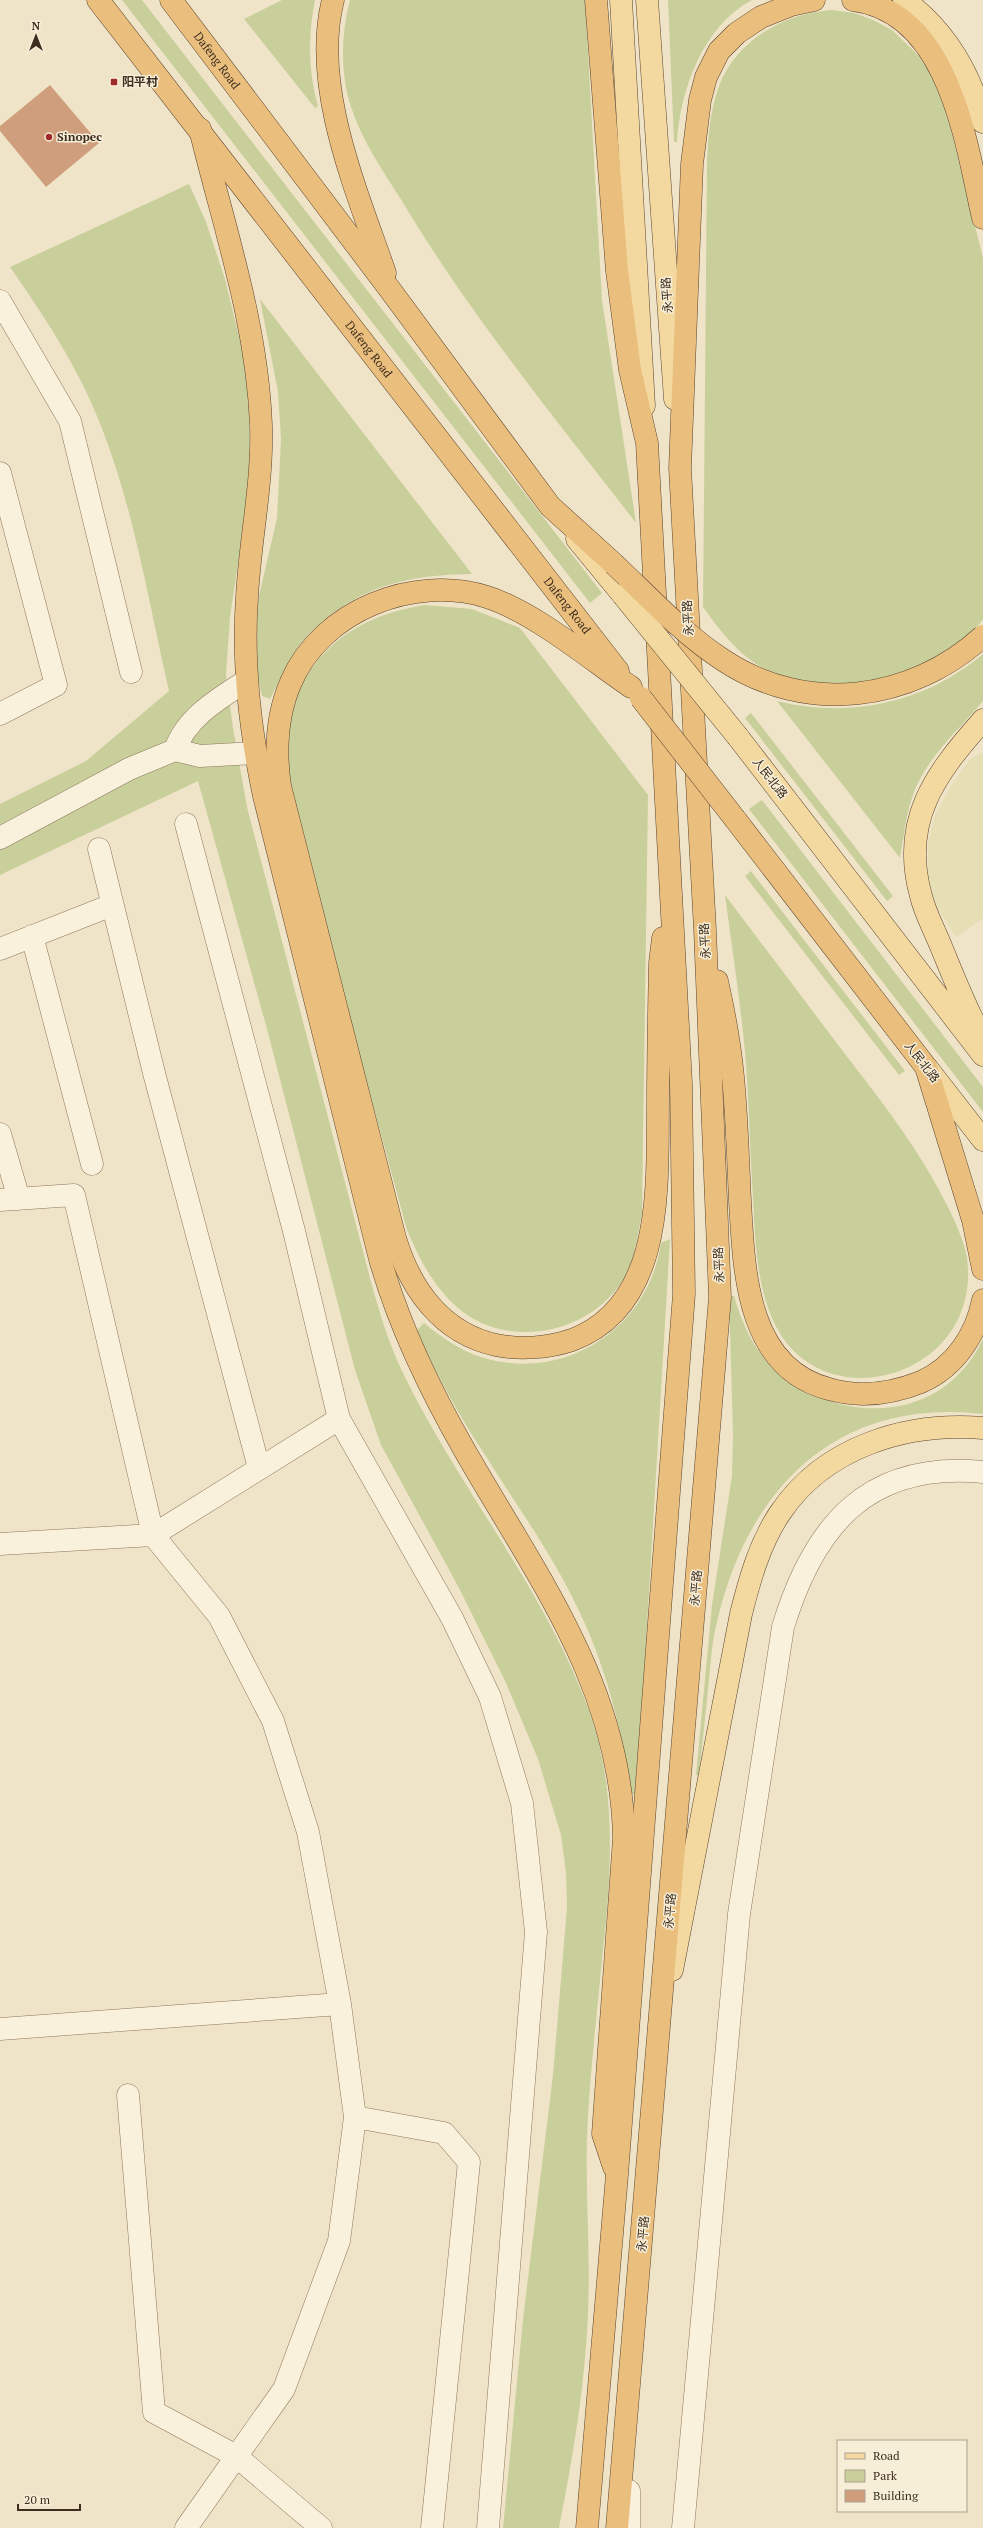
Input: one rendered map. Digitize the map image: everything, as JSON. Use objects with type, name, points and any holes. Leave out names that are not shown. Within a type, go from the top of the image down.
[{"type":"highway","name":"Dafeng Road","points":[[98,0],[200,129],[636,692]]},
{"type":"highway","name":"Dafeng Road","points":[[170,0],[391,291],[550,506],[714,654],[755,677],[798,691],[836,695],[863,694],[892,688],[920,678],[947,664],[983,636]]},
{"type":"highway","points":[[333,0],[328,24],[328,54],[334,105],[349,166],[391,291]]},
{"type":"highway","points":[[587,2528],[617,2176],[684,1294],[681,1083],[647,443],[630,370],[617,271],[596,0]]},
{"type":"highway","points":[[680,468],[692,164],[697,115],[704,84],[716,56],[737,33],[776,10],[814,0]]},
{"type":"highway","points":[[853,0],[875,5],[891,13],[921,39],[934,58],[956,107],[983,218]]},
{"type":"highway","points":[[200,129],[241,280],[251,330],[258,386],[260,464],[247,596],[246,681],[255,753],[378,1251],[395,1306],[415,1354],[446,1416],[534,1565],[574,1639],[598,1696],[612,1742],[620,1782],[624,1838],[603,2134],[617,2176]]},
{"type":"highway","name":"永平路","points":[[617,2528],[648,2178],[720,1297],[705,930],[680,468]]},
{"type":"highway","points":[[636,692],[512,608],[473,594],[426,591],[391,598],[372,604],[355,613],[326,634],[315,645],[297,669],[282,708],[277,744],[280,786],[396,1244],[408,1273],[426,1302],[449,1324],[470,1336],[509,1347],[540,1347],[567,1342],[590,1332],[608,1318],[624,1301],[635,1281],[648,1247],[655,1203],[660,963],[663,936],[672,904]]},
{"type":"highway","name":"人民北路","points":[[636,692],[926,1067]]},
{"type":"highway","points":[[705,930],[724,1013],[733,1077],[747,1283],[758,1324],[778,1358],[791,1370],[822,1388],[856,1394],[891,1392],[924,1380],[953,1360],[973,1332],[983,1300]]},
{"type":"highway","points":[[926,1067],[974,1220],[983,1269]]},
{"type":"main road","points":[[621,0],[647,443]]},
{"type":"main road","name":"永平路","points":[[647,0],[680,468]]},
{"type":"main road","points":[[904,0],[934,25],[953,50],[968,77],[983,122]]},
{"type":"main road","name":"人民北路","points":[[550,506],[738,737],[983,1055]]},
{"type":"main road","points":[[983,720],[949,759],[930,790],[917,826],[914,858],[921,899],[970,1016],[983,1041]]},
{"type":"main road","name":"人民北路","points":[[926,1067],[983,1140]]},
{"type":"main road","points":[[660,2032],[741,1614],[753,1570],[772,1526],[789,1500],[811,1477],[854,1450],[889,1437],[924,1429],[983,1428]]},
{"type":"street","points":[[0,301],[70,421],[131,672]]},
{"type":"street","points":[[0,473],[56,685],[0,714]]},
{"type":"street","points":[[175,750],[179,737],[191,723],[219,698],[246,681]]},
{"type":"street","points":[[0,838],[129,769],[175,750],[200,756],[255,753]]},
{"type":"street","points":[[186,824],[294,1231],[339,1419],[452,1618],[490,1697],[522,1803],[536,1932],[488,2528]]},
{"type":"street","points":[[99,849],[112,905],[259,1468]]},
{"type":"street","points":[[0,949],[112,905]]},
{"type":"street","points":[[32,936],[92,1164]]},
{"type":"street","points":[[0,1134],[9,1200],[74,1195],[153,1535],[219,1616],[273,1721],[308,1832],[340,2004],[355,2117],[339,2241],[284,2389],[186,2528]]},
{"type":"street","points":[[0,1544],[153,1535],[339,1419]]},
{"type":"street","points":[[683,2528],[739,1914],[783,1627],[795,1590],[814,1551],[834,1524],[853,1505],[876,1490],[900,1480],[946,1471],[983,1472]]},
{"type":"street","points":[[0,2029],[340,2004]]},
{"type":"street","points":[[128,2095],[154,2412],[236,2456],[321,2528]]},
{"type":"street","points":[[355,2117],[444,2133],[469,2162],[432,2528]]},
{"type":"street","points":[[629,2393],[629,2528]]},
{"type":"street","points":[[581,2528],[589,2503]]},
{"type":"shaded area","points":[[983,752],[983,918],[956,937],[934,903],[928,877],[928,843],[935,815],[952,784],[970,759]]},
{"type":"green space","points":[[122,0],[142,0],[602,593],[590,603]]},
{"type":"green space","points":[[282,0],[315,0],[311,26],[310,53],[312,80],[318,106],[315,108],[244,19]]},
{"type":"green space","points":[[350,0],[585,0],[602,300],[636,523],[544,405],[456,285],[380,167],[367,144],[351,107],[347,94],[343,67],[343,40]]},
{"type":"green space","points":[[668,0],[752,0],[735,11],[720,26],[697,61],[683,102],[677,142],[674,142]]},
{"type":"green space","points":[[832,10],[854,13],[873,20],[892,30],[915,52],[929,70],[939,90],[951,130],[983,258],[983,619],[965,640],[942,657],[914,670],[884,679],[852,683],[821,684],[792,679],[757,665],[731,643],[703,607],[707,164],[713,105],[719,86],[737,55],[764,32],[780,23],[814,12]]},
{"type":"green space","points":[[189,184],[206,222],[225,279],[242,349],[249,404],[250,483],[230,617],[226,675],[233,728],[247,807],[371,1282],[389,1341],[404,1375],[426,1418],[527,1583],[572,1668],[590,1713],[599,1743],[605,1774],[610,1836],[610,1867],[588,2117],[588,2314],[578,2421],[559,2528],[503,2528],[523,2319],[553,2075],[567,1907],[566,1873],[561,1835],[538,1759],[506,1683],[459,1588],[381,1445],[355,1370],[267,1029],[198,781],[0,875],[0,804],[86,761],[169,691],[139,552],[110,449],[88,396],[69,358],[10,267]]},
{"type":"green space","points":[[260,299],[472,574],[407,580],[368,593],[349,602],[331,615],[306,637],[288,663],[270,699],[262,696],[256,669],[256,609],[277,518],[281,439],[278,392]]},
{"type":"green space","points":[[425,605],[472,609],[520,628],[648,795],[642,1214],[637,1241],[626,1275],[606,1300],[588,1314],[567,1324],[545,1330],[522,1332],[499,1329],[478,1321],[458,1308],[449,1300],[434,1282],[417,1251],[407,1230],[293,810],[287,750],[291,720],[299,693],[311,670],[327,650],[347,634],[370,621],[396,611]]},
{"type":"green space","points":[[983,654],[983,701],[936,755],[920,779],[909,808],[900,858],[777,701],[804,706],[832,708],[859,707],[886,703],[937,685],[960,671]]},
{"type":"green space","points":[[751,713],[893,896],[887,901],[745,718]]},
{"type":"green space","points":[[762,800],[983,1087],[983,1112],[749,809]]},
{"type":"green space","points":[[751,871],[905,1071],[899,1075],[745,876]]},
{"type":"green space","points":[[725,895],[901,1128],[938,1188],[962,1239],[967,1258],[965,1300],[950,1333],[924,1358],[892,1374],[858,1378],[824,1371],[794,1351],[772,1318],[767,1304],[759,1274],[757,1259],[745,1052]]},
{"type":"green space","points":[[670,1239],[637,1794],[632,1794],[612,1701],[598,1655],[579,1611],[559,1571],[458,1412],[416,1331],[424,1323],[445,1339],[467,1352],[484,1358],[515,1363],[545,1362],[573,1354],[599,1341],[622,1323],[640,1300],[653,1273],[661,1243]]},
{"type":"green space","points":[[729,1296],[734,1296],[749,1336],[754,1345],[767,1362],[775,1369],[801,1388],[829,1401],[859,1407],[888,1408],[917,1401],[943,1388],[965,1367],[983,1339],[983,1414],[931,1413],[885,1420],[843,1437],[807,1461],[777,1492],[751,1530],[731,1574],[717,1622],[712,1650],[699,1776],[696,1775],[712,1605],[732,1476],[733,1435]]},
{"type":"building","name":"Sinopec","points":[[50,85],[99,143],[46,187],[0,131],[0,126]]},
{"type":"place","name":"阳平村","points":[[114,82]]},
{"type":"place","name":"Sinopec","points":[[49,137]]}]
